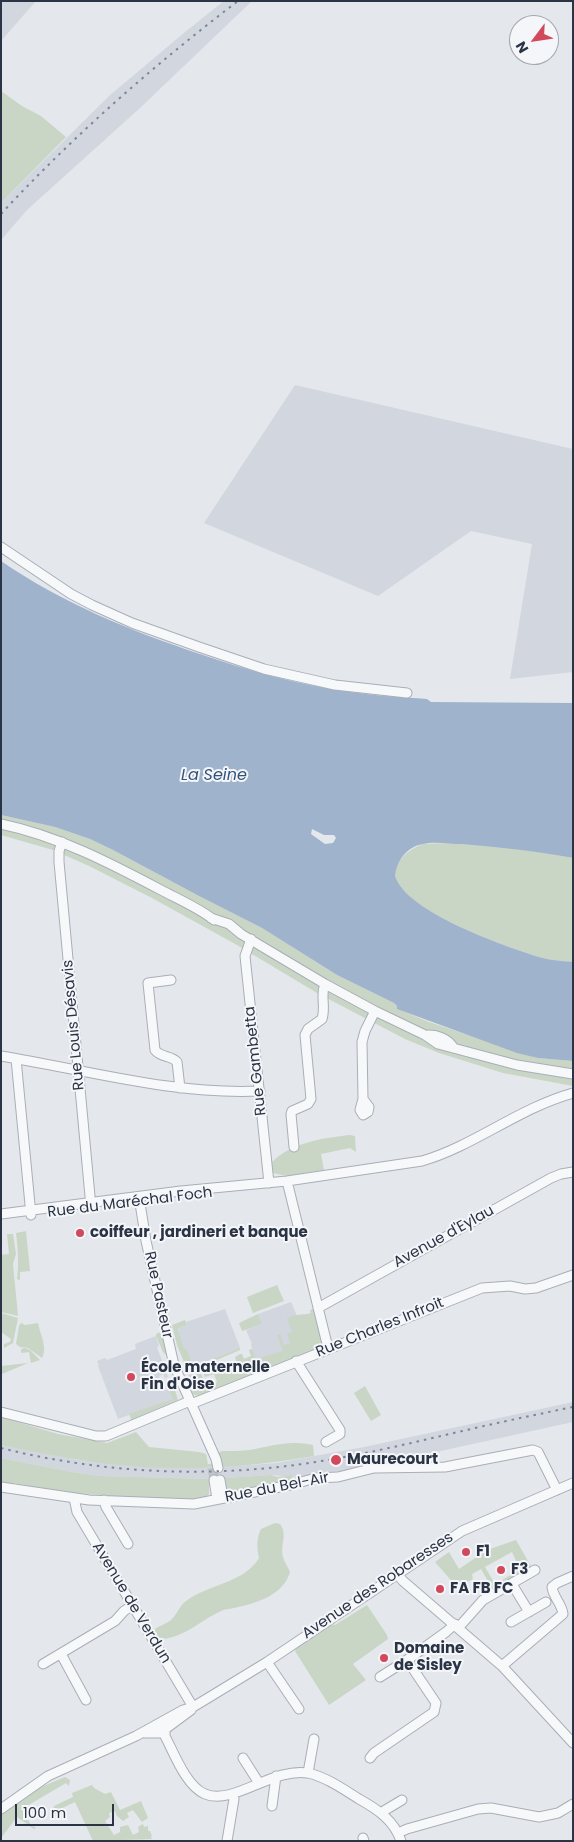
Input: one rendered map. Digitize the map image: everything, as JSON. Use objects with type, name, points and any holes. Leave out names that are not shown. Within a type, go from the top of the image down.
[{"type":"street","points":[[1,547],[71,594],[132,623],[264,669],[335,685],[407,693]]},
{"type":"street","points":[[1,824],[62,842],[139,878],[232,931],[242,934],[324,984],[425,1035],[438,1044],[517,1065],[573,1074]]},
{"type":"street","name":"Rue Louis Désavis","points":[[62,842],[59,851],[59,862],[91,1206]]},
{"type":"street","name":"Rue Gambetta","points":[[251,940],[245,956],[269,1183]]},
{"type":"street","points":[[171,980],[148,983],[155,1048],[160,1055],[173,1058],[177,1062],[180,1088]]},
{"type":"street","points":[[294,1147],[292,1111],[308,1104],[311,1097],[305,1035],[308,1029],[322,1019],[324,1011],[324,984]]},
{"type":"street","points":[[363,1098],[362,1042],[375,1011]]},
{"type":"street","points":[[1,1056],[149,1084],[180,1088],[260,1091]]},
{"type":"street","points":[[16,1059],[30,1213]]},
{"type":"street","name":"Rue du Maréchal Foch","points":[[1,1218],[140,1200],[181,1191],[287,1181],[422,1161],[438,1156],[516,1117],[573,1093]]},
{"type":"street","name":"Avenue d'Eylau","points":[[318,1308],[551,1178],[573,1172]]},
{"type":"street","points":[[287,1181],[328,1348]]},
{"type":"street","name":"Rue Pasteur","points":[[140,1200],[148,1249],[174,1366],[209,1446],[215,1468]]},
{"type":"street","name":"Rue du Maréchal Foch","points":[[1,1214],[30,1213]]},
{"type":"street","name":"Rue Charles Infroit","points":[[1,1412],[96,1436],[106,1436],[482,1288],[510,1286],[525,1289],[536,1288],[573,1275]]},
{"type":"street","points":[[296,1361],[340,1430],[341,1433],[326,1442]]},
{"type":"street","name":"Rue du Bel-Air","points":[[1,1487],[74,1498],[189,1504],[290,1486],[316,1478],[338,1477],[374,1468],[446,1467],[533,1450],[538,1452],[557,1490]]},
{"type":"street","points":[[217,1480],[224,1498]]},
{"type":"street","name":"Avenue des Robaresses","points":[[1,1809],[48,1776],[143,1733],[161,1729],[187,1708],[193,1707],[267,1662],[470,1526],[573,1483]]},
{"type":"street","name":"Avenue de Verdun","points":[[74,1498],[77,1512],[193,1707]]},
{"type":"street","points":[[104,1500],[106,1507],[128,1544]]},
{"type":"street","points":[[380,1677],[457,1626],[483,1600],[535,1570]]},
{"type":"street","points":[[398,1575],[502,1666],[573,1743]]},
{"type":"street","points":[[502,1666],[563,1614],[552,1587],[573,1576]]},
{"type":"street","points":[[512,1584],[529,1612]]},
{"type":"street","points":[[511,1622],[546,1602]]},
{"type":"street","points":[[43,1664],[115,1621],[133,1605]]},
{"type":"street","points":[[61,1654],[86,1700]]},
{"type":"street","points":[[370,1758],[374,1753],[434,1712],[436,1703],[407,1660]]},
{"type":"street","points":[[267,1662],[299,1709]]},
{"type":"street","points":[[161,1729],[187,1777],[195,1788],[203,1793],[214,1797],[232,1794],[276,1776],[289,1773],[308,1773],[324,1779],[382,1812],[399,1837],[478,1809],[498,1809],[539,1817],[558,1813],[573,1804]]},
{"type":"street","points":[[308,1773],[314,1739]]},
{"type":"street","points":[[243,1758],[259,1783]]},
{"type":"street","points":[[272,1806],[276,1776]]},
{"type":"street","points":[[228,1841],[234,1799],[232,1794]]},
{"type":"street","points":[[382,1812],[402,1800]]},
{"type":"shaded area","points":[[1,1],[36,1],[1,41]]},
{"type":"shaded area","points":[[224,1],[252,1],[140,108],[27,210],[1,240],[1,203],[109,96]]},
{"type":"shaded area","points":[[295,385],[573,449],[573,672],[510,679],[532,544],[471,531],[378,596],[204,523]]},
{"type":"shaded area","points":[[291,1302],[297,1316],[311,1313],[310,1310],[314,1309],[322,1342],[258,1373],[249,1350],[252,1349],[252,1344],[246,1330],[262,1324],[258,1314]]},
{"type":"shaded area","points":[[225,1309],[240,1348],[193,1367],[187,1349],[184,1349],[178,1334],[179,1328],[187,1325],[186,1322]]},
{"type":"shaded area","name":"École maternelle Fin d'Oise","points":[[156,1336],[159,1346],[157,1347],[168,1377],[165,1378],[163,1374],[159,1376],[165,1390],[169,1389],[172,1399],[118,1419],[97,1361],[105,1358],[107,1360],[136,1349],[135,1344]]},
{"type":"shaded area","points":[[573,1402],[573,1422],[377,1465],[307,1478],[271,1475],[209,1479],[100,1476],[1,1458],[1,1445],[79,1460],[143,1466],[209,1468],[276,1463],[364,1447]]},
{"type":"green space","points":[[1,91],[22,106],[41,116],[66,137],[1,203]]},
{"type":"green space","points":[[1,815],[55,827],[90,839],[113,850],[262,928],[337,975],[394,1003],[398,1009],[429,1022],[538,1058],[573,1061],[573,1086],[503,1073],[439,1053],[405,1039],[317,993],[237,945],[152,898],[89,866],[53,850],[1,835]]},
{"type":"green space","points":[[423,844],[479,845],[573,858],[573,962],[543,958],[503,945],[436,915],[417,902],[402,889],[394,876],[400,860],[412,849]]},
{"type":"green space","points":[[350,1135],[355,1136],[356,1152],[350,1148],[321,1154],[324,1170],[287,1176],[273,1173],[272,1162],[280,1155],[299,1145]]},
{"type":"green space","points":[[26,1231],[30,1271],[20,1272],[20,1280],[17,1279],[16,1233]]},
{"type":"green space","points":[[7,1234],[13,1234],[16,1254],[13,1264],[18,1316],[1,1312],[1,1255],[9,1254]]},
{"type":"green space","points":[[277,1285],[284,1301],[253,1313],[247,1297]]},
{"type":"green space","points":[[314,1309],[322,1342],[315,1350],[198,1396],[193,1394],[189,1375],[200,1372],[203,1378],[194,1382],[198,1390],[217,1382],[214,1374],[205,1377],[204,1369],[221,1362],[224,1369],[237,1364],[235,1357],[240,1354],[242,1354],[244,1359],[251,1356],[249,1350],[252,1349],[256,1359],[283,1351],[277,1335],[280,1334],[284,1345],[290,1343],[287,1334],[292,1332],[287,1318],[309,1314],[311,1313],[310,1310]]},
{"type":"green space","points":[[1,1313],[18,1318],[13,1343],[4,1348],[4,1344],[10,1342],[11,1339],[1,1332]]},
{"type":"green space","points":[[258,1314],[262,1324],[242,1331],[239,1323]]},
{"type":"green space","points":[[185,1320],[187,1325],[178,1330],[184,1349],[187,1349],[193,1366],[206,1361],[207,1363],[188,1372],[177,1345],[172,1325]]},
{"type":"green space","points":[[21,1323],[25,1325],[38,1323],[44,1345],[42,1358],[28,1348],[20,1347],[16,1344]]},
{"type":"green space","points":[[161,1332],[167,1356],[163,1352],[156,1336],[156,1334]]},
{"type":"green space","points":[[240,1348],[240,1350],[212,1362],[210,1360]]},
{"type":"green space","points":[[21,1349],[30,1350],[40,1360],[31,1363],[29,1352],[21,1353]]},
{"type":"green space","points":[[28,1363],[2,1374],[1,1374],[1,1366]]},
{"type":"green space","points":[[173,1384],[178,1400],[138,1417],[132,1422],[129,1414],[172,1399],[168,1386]]},
{"type":"green space","points":[[365,1386],[381,1415],[371,1421],[354,1393]]},
{"type":"green space","points":[[1,1417],[58,1434],[107,1443],[136,1432],[149,1447],[206,1454],[208,1464],[222,1463],[218,1453],[222,1451],[250,1450],[288,1443],[313,1445],[314,1456],[262,1464],[209,1468],[152,1468],[109,1464],[65,1458],[1,1445]]},
{"type":"green space","points":[[1,1458],[100,1476],[209,1479],[209,1494],[205,1498],[195,1499],[141,1498],[63,1492],[14,1483],[1,1483]]},
{"type":"green space","points":[[271,1475],[277,1477],[292,1475],[293,1477],[289,1480],[231,1491],[225,1488],[224,1478]]},
{"type":"green space","points":[[275,1523],[280,1524],[282,1528],[284,1536],[283,1557],[290,1572],[281,1587],[275,1593],[260,1601],[223,1610],[183,1633],[160,1639],[155,1629],[172,1619],[186,1601],[195,1595],[235,1578],[252,1566],[259,1558],[257,1544],[261,1529]]},
{"type":"green space","points":[[516,1540],[532,1568],[522,1575],[512,1552],[485,1567],[495,1584],[519,1570],[521,1576],[493,1590],[481,1569],[472,1574],[473,1579],[457,1587],[435,1562],[449,1552],[459,1569],[487,1550]]},
{"type":"green space","points":[[367,1605],[388,1639],[353,1664],[366,1680],[329,1705],[295,1651],[298,1645],[331,1624],[335,1625]]},
{"type":"green space","points":[[65,1777],[70,1780],[69,1786],[66,1783],[27,1806],[30,1813],[26,1816],[31,1825],[36,1828],[34,1829],[17,1817],[1,1838],[1,1811],[41,1787]]},
{"type":"green space","points":[[92,1785],[105,1794],[111,1792],[120,1810],[141,1801],[148,1818],[142,1822],[133,1810],[127,1813],[129,1817],[123,1821],[117,1816],[115,1811],[109,1813],[110,1817],[105,1821],[114,1835],[120,1832],[120,1827],[128,1825],[133,1835],[139,1832],[138,1827],[143,1824],[144,1827],[148,1826],[152,1839],[93,1841],[75,1802],[58,1810],[59,1812],[53,1815],[54,1806],[73,1797],[72,1793]]},
{"type":"water","name":"La Seine","points":[[1,561],[48,590],[123,626],[200,654],[275,677],[313,686],[427,699],[431,702],[573,703],[573,858],[490,846],[428,843],[407,851],[400,860],[395,876],[403,889],[417,902],[436,915],[458,926],[503,945],[539,957],[573,962],[573,1061],[538,1058],[517,1053],[397,1009],[394,1003],[337,975],[262,928],[113,850],[90,839],[55,827],[1,815]],"holes":[[[312,829],[324,835],[334,835],[336,838],[333,843],[325,844],[311,834]]]},
{"type":"tunnel","points":[[212,1468],[214,1480]]},
{"type":"railway","points":[[1,214],[28,185],[115,102],[238,1]]},
{"type":"railway","points":[[1,1448],[36,1456],[105,1467],[174,1471],[244,1470],[347,1457],[573,1407]]},
{"type":"place","name":"coiffeur , jardineri et banque","points":[[80,1233]]},
{"type":"place","name":"École maternelle Fin d'Oise","points":[[131,1377]]},
{"type":"place","name":"Maurecourt","points":[[336,1460]]},
{"type":"place","name":"F1","points":[[466,1552]]},
{"type":"place","name":"F3","points":[[501,1570]]},
{"type":"place","name":"FA FB FC","points":[[440,1589]]},
{"type":"place","name":"Domaine de Sisley","points":[[384,1658]]}]
